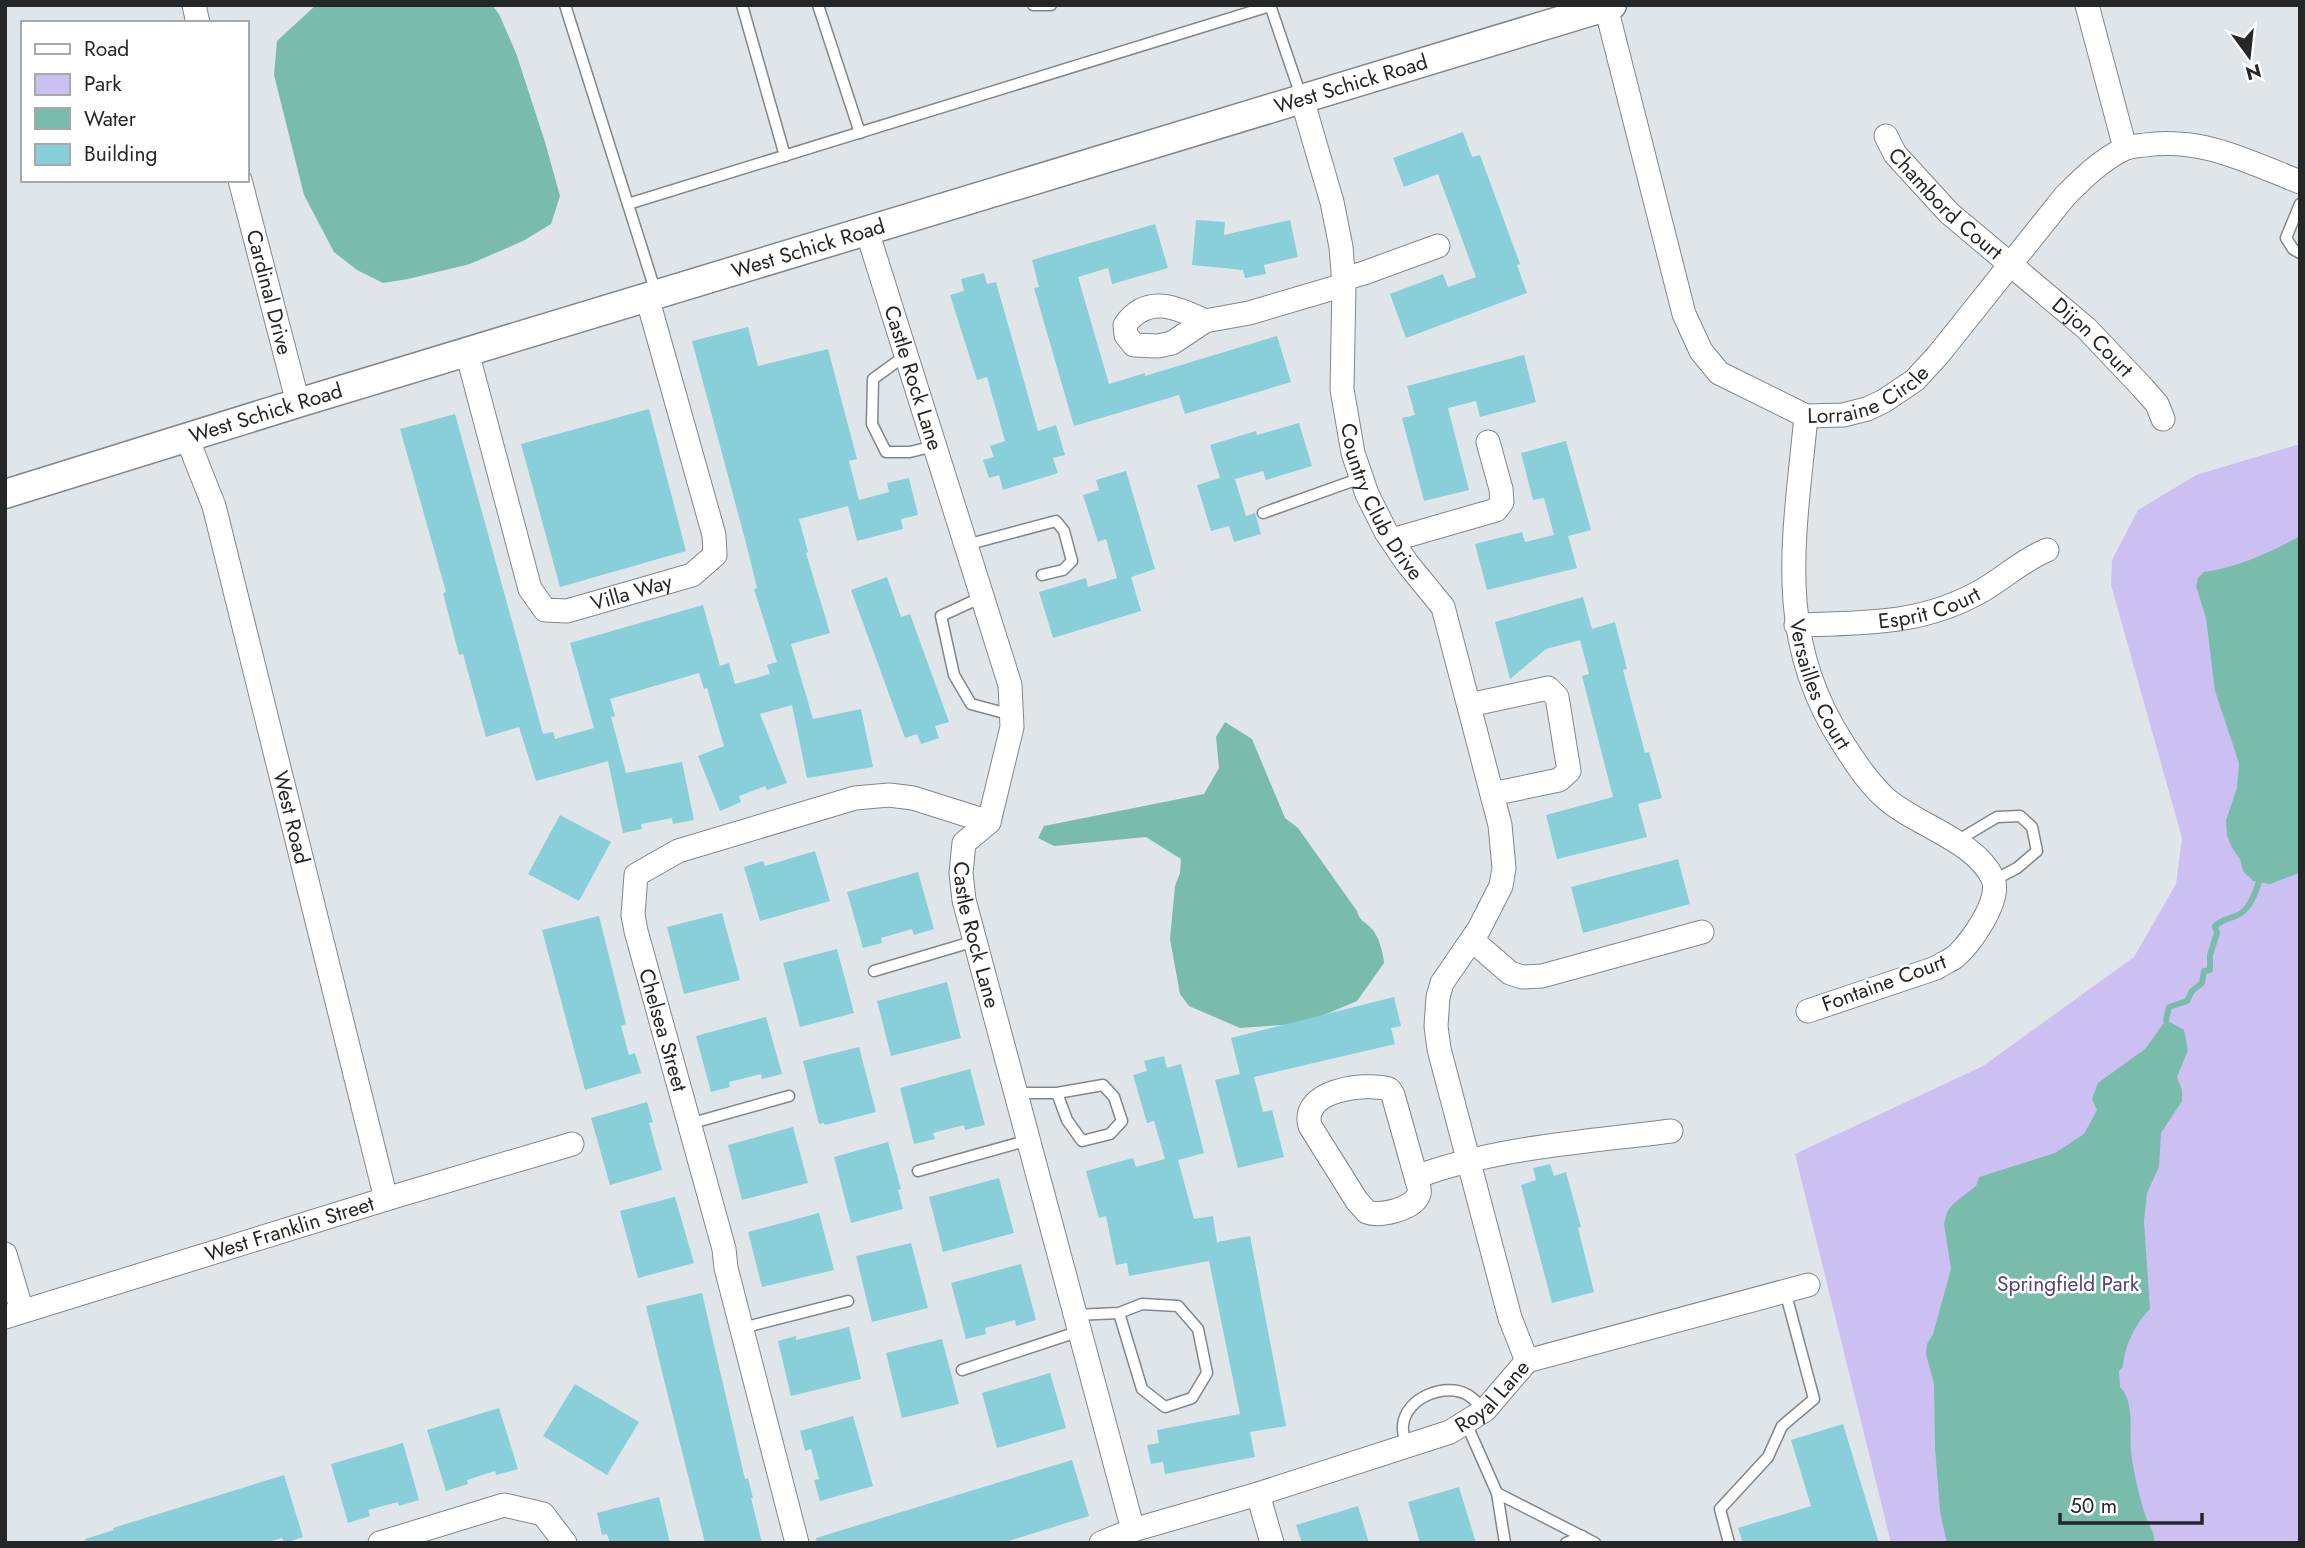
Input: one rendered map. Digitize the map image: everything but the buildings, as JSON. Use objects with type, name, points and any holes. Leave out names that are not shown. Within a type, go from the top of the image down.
[{"type":"street","points":[[2087,5],[2125,148]]},
{"type":"street","name":"Lorraine Circle","points":[[1609,6],[1684,314],[1691,332],[1701,351],[1720,373],[1806,416],[1843,415],[1867,409],[1898,393],[1915,380],[2065,196],[2086,175],[2125,148],[2162,143],[2213,148],[2300,182]]},
{"type":"street","name":"West Schick Road","points":[[5,494],[1609,6]]},
{"type":"street","name":"Country Club Drive","points":[[1302,99],[1332,202],[1341,247],[1344,282],[1342,389],[1353,453],[1367,494],[1392,540],[1443,607],[1492,794],[1503,847],[1501,886],[1472,940],[1442,983],[1436,1026],[1439,1049],[1510,1318],[1527,1360]]},
{"type":"street","name":"Chambord Court","points":[[1886,136],[1895,154],[1949,213],[2010,265]]},
{"type":"street","name":"Cardinal Drive","points":[[241,182],[298,403]]},
{"type":"street","name":"Castle Rock Lane","points":[[867,231],[1010,685],[1012,727],[989,822],[964,843],[961,860],[964,900],[1133,1530]]},
{"type":"street","points":[[1205,321],[1249,313],[1344,282],[1438,246]]},
{"type":"street","name":"Dijon Court","points":[[2010,265],[2086,328],[2157,404],[2163,419]]},
{"type":"street","name":"Villa Way","points":[[467,352],[530,589],[545,610],[567,611],[692,575],[715,555],[714,535],[652,296]]},
{"type":"street","name":"Versailles Court","points":[[1806,416],[1794,552],[1796,625],[1819,701],[1857,764],[1885,798],[1975,854],[1994,880]]},
{"type":"street","name":"West Road","points":[[187,438],[214,506],[386,1199]]},
{"type":"street","points":[[1392,540],[1496,510],[1502,502],[1501,489],[1488,442]]},
{"type":"street","name":"Esprit Court","points":[[1796,625],[1883,623],[1922,616],[1944,609],[1983,590],[2030,557],[2047,551]]},
{"type":"street","points":[[1469,705],[1548,688],[1557,697],[1569,771],[1559,780],[1492,794]]},
{"type":"street","name":"Chelsea Street","points":[[797,1543],[726,1268],[724,1249],[636,931],[633,915],[636,875],[678,851],[855,798],[889,795],[913,798],[989,822]]},
{"type":"street","name":"Fontaine Court","points":[[1808,1011],[1936,968],[1954,958],[1976,934],[1994,896],[1994,880]]},
{"type":"street","points":[[1472,940],[1510,973],[1522,977],[1542,976],[1702,932]]},
{"type":"street","points":[[1374,1087],[1389,1089],[1416,1177],[1420,1191],[1411,1203],[1385,1214],[1367,1212],[1357,1201],[1310,1126],[1308,1118],[1311,1107],[1319,1099],[1339,1091],[1374,1087]]},
{"type":"street","points":[[1416,1177],[1468,1160],[1671,1131]]},
{"type":"street","name":"West Franklin Street","points":[[13,1314],[572,1144]]},
{"type":"street","points":[[5,1254],[13,1314]]},
{"type":"street","name":"Royal Lane","points":[[1101,1543],[1133,1530],[1258,1494],[1450,1432],[1476,1416],[1527,1360],[1808,1285]]},
{"type":"street","points":[[1258,1494],[1272,1543]]},
{"type":"street","points":[[380,1543],[504,1505],[543,1514],[565,1543]]},
{"type":"lane","points":[[565,5],[628,204],[652,296]]},
{"type":"lane","points":[[742,5],[785,156]]},
{"type":"lane","points":[[818,5],[860,133]]},
{"type":"lane","points":[[1033,5],[1051,5]]},
{"type":"lane","points":[[628,204],[1270,6],[1302,99]]},
{"type":"lane","points":[[2300,204],[2286,238],[2293,249],[2300,253]]},
{"type":"lane","points":[[906,355],[873,379],[872,424],[886,452],[910,452],[934,446]]},
{"type":"lane","points":[[1263,513],[1361,478]]},
{"type":"lane","points":[[965,545],[1056,521],[1063,531],[1072,561],[1063,570],[1042,575]]},
{"type":"lane","points":[[982,597],[941,616],[954,675],[971,705],[1012,715]]},
{"type":"lane","points":[[1954,842],[1997,817],[2020,816],[2032,827],[2037,851],[2017,868],[1994,880]]},
{"type":"lane","points":[[874,971],[975,941]]},
{"type":"lane","points":[[1015,1093],[1057,1093],[1103,1085],[1114,1097],[1122,1121],[1110,1133],[1082,1141],[1067,1120],[1057,1093]]},
{"type":"lane","points":[[689,1124],[789,1096]]},
{"type":"lane","points":[[918,1171],[1029,1140]]},
{"type":"lane","points":[[1729,1543],[1720,1508],[1768,1457],[1782,1426],[1814,1399],[1784,1291]]},
{"type":"lane","points":[[742,1328],[848,1301]]},
{"type":"lane","points":[[962,1370],[1077,1323],[1119,1313],[1142,1304],[1178,1306],[1198,1329],[1207,1373],[1192,1398],[1165,1407],[1142,1389],[1119,1313]]},
{"type":"lane","points":[[1406,1446],[1403,1426],[1407,1412],[1416,1401],[1442,1390],[1467,1394],[1476,1416],[1497,1493],[1504,1543]]},
{"type":"lane","points":[[1497,1493],[1595,1543]]},
{"type":"lane","points":[[1566,1543],[1581,1536]]},
{"type":"green space","name":"Springfield Park","points":[[2300,444],[2300,1543],[1891,1543],[1795,1154],[1983,1066],[2134,957],[2176,884],[2182,838],[2111,585],[2112,560],[2138,510],[2196,475]]},
{"type":"water","points":[[316,5],[492,5],[499,14],[516,53],[560,196],[551,224],[523,241],[470,264],[383,283],[357,270],[334,252],[304,195],[274,75],[277,41]]},
{"type":"water","points":[[2300,536],[2300,871],[2270,884],[2253,881],[2243,871],[2240,859],[2227,835],[2226,820],[2237,788],[2239,763],[2215,691],[2206,618],[2196,586],[2198,578],[2204,572],[2253,558]]},
{"type":"water","points":[[1225,722],[1252,739],[1285,818],[1298,828],[1359,917],[1374,932],[1382,950],[1384,963],[1357,1001],[1312,1020],[1240,1028],[1189,1006],[1180,994],[1170,939],[1175,886],[1181,859],[1146,837],[1054,846],[1038,838],[1044,826],[1204,794],[1219,768],[1216,737]]},
{"type":"water","points":[[2166,1020],[2184,1030],[2188,1050],[2177,1077],[2182,1090],[2182,1101],[2161,1133],[2159,1167],[2147,1193],[2144,1221],[2150,1309],[2132,1335],[2123,1367],[2119,1371],[2120,1387],[2125,1393],[2130,1411],[2135,1474],[2154,1543],[1947,1543],[1940,1512],[1934,1384],[1926,1354],[1951,1269],[1944,1224],[1947,1212],[1976,1186],[1979,1177],[2055,1153],[2084,1134],[2097,1110],[2092,1099],[2098,1083],[2145,1049]]},
{"type":"waterway","points":[[2166,1020],[2169,1007],[2187,1001],[2192,991],[2202,983],[2204,971],[2210,970],[2210,955],[2217,933],[2215,926],[2241,914],[2248,906],[2259,882]]}]
